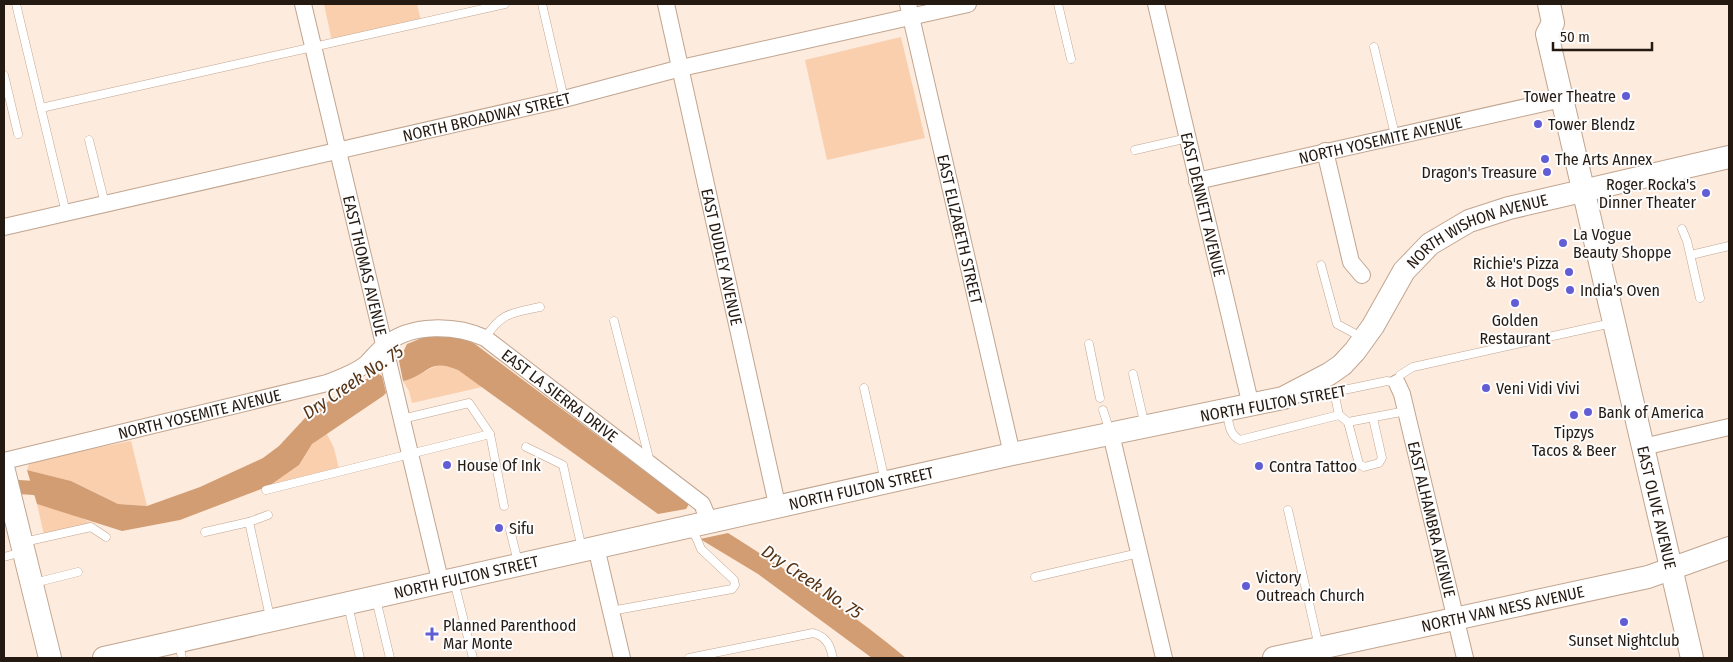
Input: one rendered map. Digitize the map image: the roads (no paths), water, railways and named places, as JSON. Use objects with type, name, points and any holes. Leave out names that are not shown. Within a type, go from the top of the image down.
[{"type":"main road","name":"EAST OLIVE AVENUE","points":[[1533,4],[1538,28],[1547,34]]},
{"type":"main road","name":"EAST OLIVE AVENUE","points":[[1549,4],[1553,23],[1547,34],[1692,658]]},
{"type":"main road","name":"NORTH WISHON AVENUE","points":[[1283,398],[1342,366],[1365,339],[1404,271],[1421,253],[1442,236],[1482,216],[1584,190],[1729,157]]},
{"type":"main road","name":"NORTH FULTON STREET","points":[[104,658],[181,650],[271,622],[519,567],[589,549],[778,509],[1012,454],[1283,398]]},
{"type":"main road","points":[[4,471],[16,550],[32,583],[50,658]]},
{"type":"main road","name":"NORTH VAN NESS AVENUE","points":[[1274,658],[1671,570],[1729,548]]},
{"type":"street","name":"EAST THOMAS AVENUE","points":[[303,4],[402,419],[448,583]]},
{"type":"street","name":"EAST DUDLEY AVENUE","points":[[666,4],[778,509]]},
{"type":"street","name":"NORTH BROADWAY STREET","points":[[4,227],[564,99],[909,10],[968,4]]},
{"type":"street","name":"EAST DENNETT AVENUE","points":[[1156,4],[1251,406]]},
{"type":"street","name":"EAST ELIZABETH STREET","points":[[909,10],[1012,454]]},
{"type":"street","name":"NORTH YOSEMITE AVENUE","points":[[1197,181],[1562,98]]},
{"type":"street","points":[[1326,151],[1351,262],[1362,275]]},
{"type":"street","name":"EAST LA SIERRA DRIVE","points":[[385,344],[414,332],[430,330],[462,329],[485,338],[702,504],[701,525]]},
{"type":"street","name":"NORTH YOSEMITE AVENUE","points":[[4,461],[327,383],[364,366],[385,344]]},
{"type":"street","name":"EAST ALHAMBRA AVENUE","points":[[1396,383],[1402,394],[1465,658]]},
{"type":"street","points":[[1643,446],[1729,427]]},
{"type":"street","points":[[1111,434],[1164,658]]},
{"type":"street","points":[[589,549],[611,611],[622,658]]},
{"type":"lane","points":[[16,4],[66,214]]},
{"type":"lane","points":[[41,108],[505,4]]},
{"type":"lane","points":[[542,4],[564,99]]},
{"type":"lane","points":[[1058,4],[1071,59]]},
{"type":"lane","points":[[1374,47],[1395,135]]},
{"type":"lane","points":[[4,74],[18,134]]},
{"type":"lane","points":[[1135,150],[1188,138]]},
{"type":"lane","points":[[89,140],[106,204]]},
{"type":"lane","points":[[1682,229],[1691,254],[1700,298]]},
{"type":"lane","points":[[1691,254],[1729,246]]},
{"type":"lane","points":[[1321,265],[1337,324],[1365,339]]},
{"type":"lane","points":[[485,338],[498,320],[509,314],[540,307]]},
{"type":"lane","points":[[614,321],[651,466]]},
{"type":"lane","points":[[1396,383],[1400,375],[1413,366],[1614,323]]},
{"type":"lane","points":[[1089,344],[1100,398]]},
{"type":"lane","points":[[1132,374],[1145,428]]},
{"type":"lane","name":"NORTH FULTON STREET","points":[[1283,398],[1334,392],[1387,381],[1396,383]]},
{"type":"lane","points":[[864,388],[886,484]]},
{"type":"lane","points":[[1334,392],[1339,415],[1348,422],[1358,464],[1364,466],[1380,463],[1382,458],[1373,418]]},
{"type":"lane","points":[[402,419],[469,403],[490,434],[504,506]]},
{"type":"lane","points":[[1103,410],[1111,434]]},
{"type":"lane","points":[[1226,411],[1234,437],[1240,440],[1339,415]]},
{"type":"lane","points":[[1348,422],[1406,411]]},
{"type":"lane","points":[[266,490],[490,434]]},
{"type":"lane","points":[[526,447],[563,465],[589,549]]},
{"type":"lane","points":[[1288,510],[1319,648]]},
{"type":"lane","points":[[205,532],[249,522],[268,515]]},
{"type":"lane","points":[[249,522],[271,622]]},
{"type":"lane","points":[[611,611],[732,589],[735,585],[734,580],[701,549],[696,537],[701,525]]},
{"type":"lane","points":[[16,550],[91,527],[106,537]]},
{"type":"lane","points":[[510,530],[519,567]]},
{"type":"lane","points":[[1034,577],[1139,553]]},
{"type":"lane","points":[[32,583],[78,572]]},
{"type":"lane","points":[[448,583],[473,658]]},
{"type":"lane","points":[[376,599],[390,658]]},
{"type":"lane","points":[[348,605],[360,658]]},
{"type":"lane","points":[[688,658],[813,632],[822,636],[830,644],[833,658]]},
{"type":"waterway","name":"Dry Creek No. 75","points":[[4,486],[34,488],[49,492]]},
{"type":"place","name":"Tower Theatre","points":[[1626,96]]},
{"type":"place","name":"Tower Blendz","points":[[1538,124]]},
{"type":"place","name":"The Arts Annex","points":[[1545,159]]},
{"type":"place","name":"Dragon's Treasure","points":[[1547,172]]},
{"type":"place","name":"Roger Rocka's Dinner Theater","points":[[1706,193]]},
{"type":"place","name":"La Vogue Beauty Shoppe","points":[[1563,243]]},
{"type":"place","name":"Richie's Pizza & Hot Dogs","points":[[1569,272]]},
{"type":"place","name":"India's Oven","points":[[1570,290]]},
{"type":"place","name":"Golden Restaurant","points":[[1515,303]]},
{"type":"place","name":"Veni Vidi Vivi","points":[[1486,388]]},
{"type":"place","name":"Bank of America","points":[[1588,412]]},
{"type":"place","name":"Tipzys Tacos & Beer","points":[[1574,415]]},
{"type":"place","name":"House Of Ink","points":[[447,465]]},
{"type":"place","name":"Contra Tattoo","points":[[1259,466]]},
{"type":"place","name":"Sifu","points":[[499,528]]},
{"type":"place","name":"Victory Outreach Church","points":[[1246,586]]},
{"type":"place","name":"Sunset Nightclub","points":[[1624,622]]},
{"type":"place","name":"Planned Parenthood Mar Monte","points":[[432,634]]}]
